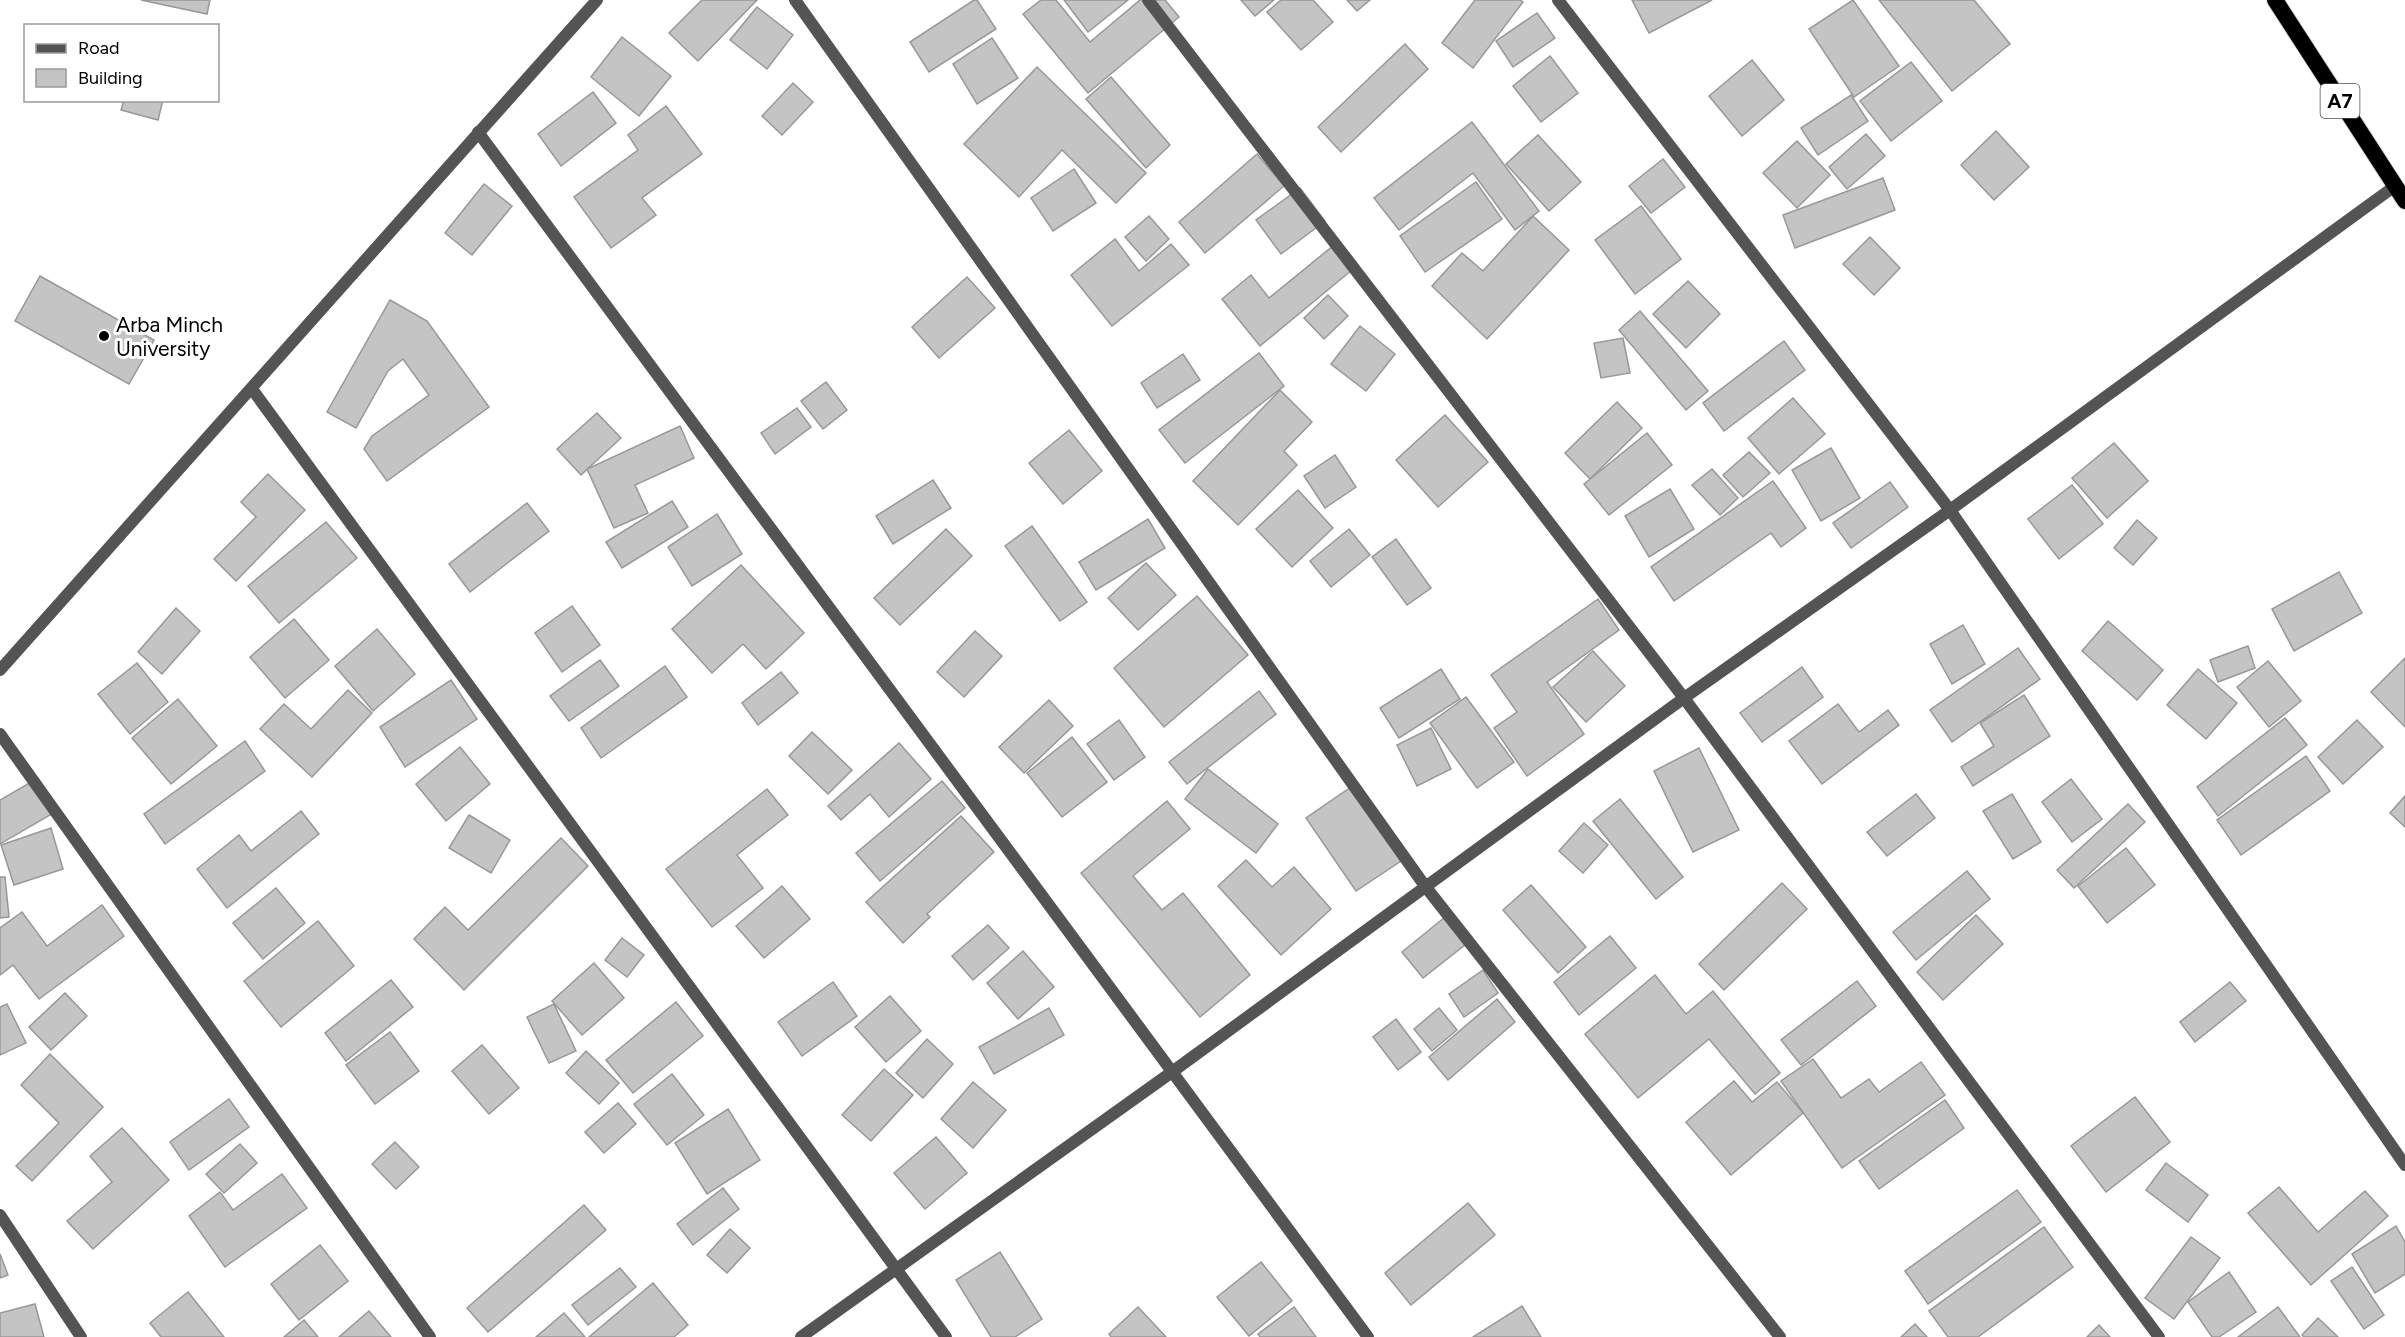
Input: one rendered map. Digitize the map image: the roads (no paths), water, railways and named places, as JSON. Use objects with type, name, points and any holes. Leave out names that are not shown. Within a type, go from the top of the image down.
[{"type":"highway","name":"A7","points":[[2275,0],[2405,201]]},
{"type":"street","points":[[0,670],[597,0]]},
{"type":"street","points":[[795,0],[1425,886],[1780,1337]]},
{"type":"street","points":[[1148,0],[1684,698],[2159,1337]]},
{"type":"street","points":[[1558,0],[1950,510],[2405,1166]]},
{"type":"street","points":[[478,132],[1368,1337]]},
{"type":"street","points":[[801,1337],[1172,1072],[1684,698],[1950,510],[2395,186]]},
{"type":"street","points":[[252,389],[946,1337]]},
{"type":"street","points":[[0,734],[430,1337]]},
{"type":"street","points":[[0,1215],[81,1337]]},
{"type":"place","name":"Arba Minch University","points":[[104,336]]}]
